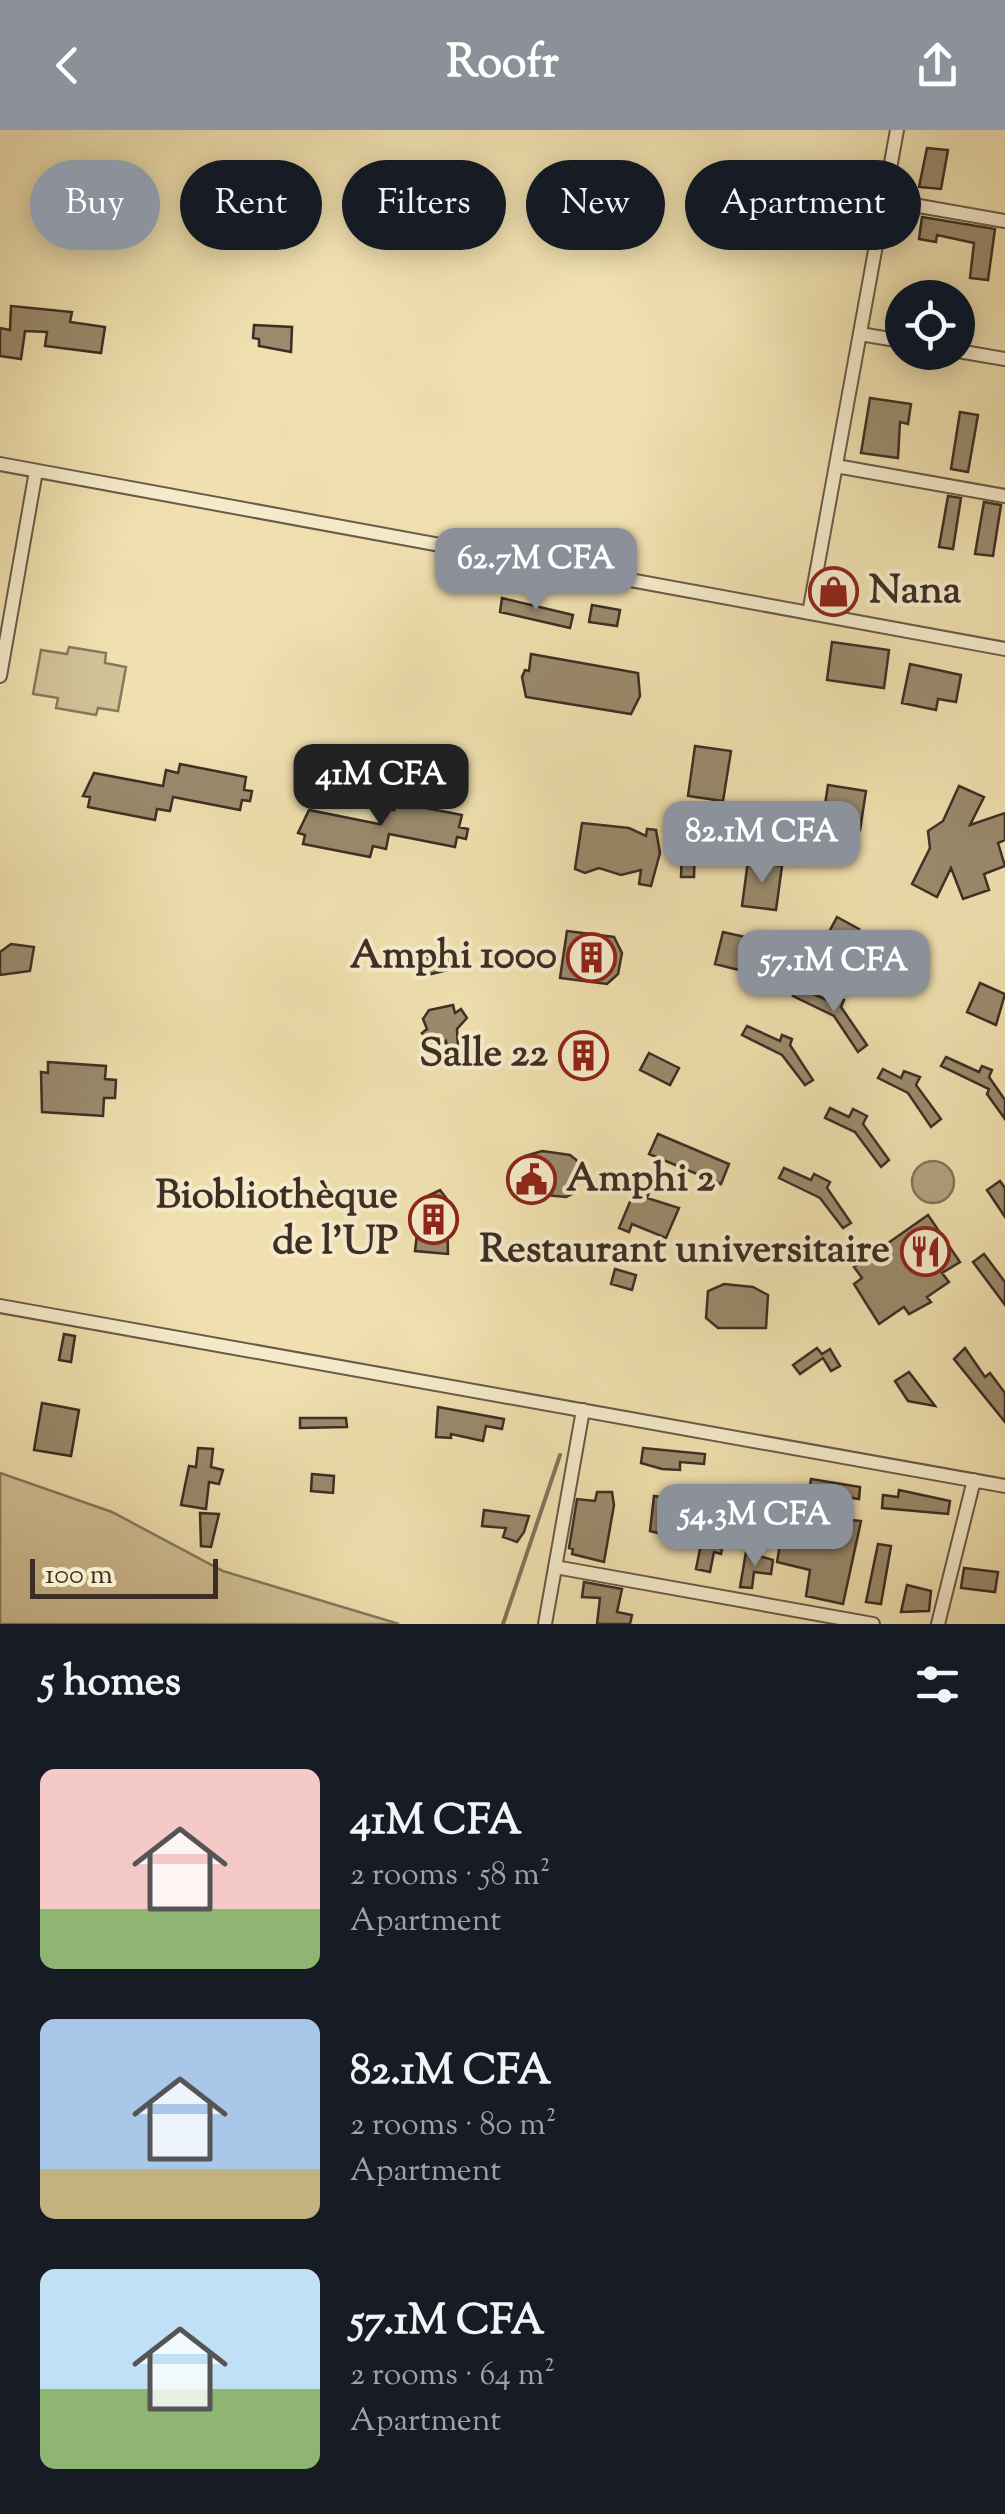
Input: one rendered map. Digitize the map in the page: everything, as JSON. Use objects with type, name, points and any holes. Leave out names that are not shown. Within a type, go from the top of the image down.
[{"type":"street","points":[[891,160],[897,130]]},
{"type":"street","points":[[921,206],[1005,221]]},
{"type":"street","points":[[810,613],[875,250]]},
{"type":"street","points":[[860,334],[885,338]]},
{"type":"street","points":[[975,354],[1005,359]]},
{"type":"street","points":[[0,464],[1005,649]]},
{"type":"street","points":[[836,466],[1005,496]]},
{"type":"street","points":[[0,676],[36,471]]},
{"type":"street","points":[[0,1306],[1005,1486]]},
{"type":"street","points":[[545,1624],[583,1410]]},
{"type":"street","points":[[938,1624],[974,1480]]},
{"type":"street","points":[[555,1567],[873,1624]]},
{"type":"shaded area","points":[[69,647],[106,653],[105,663],[126,667],[118,711],[98,708],[96,715],[56,708],[58,698],[33,694],[41,650],[67,654]]},
{"type":"shaded area","points":[[933,1161],[948,1167],[954,1182],[948,1197],[933,1203],[918,1197],[912,1182],[918,1167]]},
{"type":"shaded area","points":[[0,1473],[112,1512],[223,1571],[399,1624],[0,1624]]},
{"type":"building","points":[[927,148],[948,150],[941,189],[921,187]]},
{"type":"building","points":[[922,217],[995,229],[988,280],[970,278],[974,243],[937,235],[936,242],[921,239]]},
{"type":"building","points":[[11,306],[72,312],[70,322],[105,327],[101,353],[45,346],[47,332],[25,331],[21,359],[0,356],[0,328],[10,330]]},
{"type":"building","points":[[254,325],[292,327],[291,352],[259,346],[259,339],[253,338]]},
{"type":"building","points":[[870,398],[911,404],[908,424],[900,422],[898,458],[861,453]]},
{"type":"building","points":[[960,412],[978,415],[968,472],[951,469]]},
{"type":"building","points":[[948,496],[961,498],[953,549],[939,547]]},
{"type":"building","points":[[984,502],[1001,505],[993,556],[975,554]]},
{"type":"building","points":[[502,598],[573,615],[570,628],[500,612]]},
{"type":"building","points":[[592,605],[620,610],[617,626],[589,622]]},
{"type":"building","points":[[832,642],[889,650],[884,688],[827,680]]},
{"type":"building","points":[[531,654],[638,673],[640,696],[631,714],[526,697],[522,677],[525,670],[529,671]]},
{"type":"building","points":[[910,664],[961,675],[956,702],[938,699],[936,710],[902,703]]},
{"type":"building","points":[[695,746],[731,751],[723,801],[688,796]]},
{"type":"building","points":[[180,764],[246,777],[244,790],[252,791],[250,801],[242,800],[240,810],[173,797],[170,811],[157,809],[155,820],[88,807],[90,797],[83,796],[94,773],[163,786],[166,770],[178,773]]},
{"type":"building","points":[[828,785],[866,791],[860,830],[822,824]]},
{"type":"building","points":[[959,786],[984,797],[970,825],[1005,813],[1005,840],[998,843],[1005,866],[984,874],[989,890],[963,899],[951,868],[937,897],[912,884],[930,848],[928,831],[943,821]]},
{"type":"building","points":[[395,802],[462,815],[459,827],[468,829],[466,839],[457,837],[455,847],[389,834],[386,849],[373,846],[370,857],[303,844],[305,835],[298,833],[309,810],[379,824],[382,808],[394,810]]},
{"type":"building","points":[[582,823],[629,828],[646,836],[647,829],[656,830],[660,853],[651,886],[639,884],[641,870],[621,875],[599,868],[585,873],[575,869]]},
{"type":"building","points":[[682,845],[695,845],[694,877],[681,877]]},
{"type":"building","points":[[748,861],[782,866],[776,910],[742,906]]},
{"type":"building","points":[[837,917],[859,929],[851,944],[829,932]]},
{"type":"building","name":"Amphi 1000","points":[[567,931],[614,937],[622,953],[618,974],[607,984],[560,978]]},
{"type":"building","points":[[723,932],[758,940],[751,973],[715,964]]},
{"type":"building","points":[[875,939],[928,957],[918,981],[867,959]]},
{"type":"building","points":[[11,944],[34,947],[30,971],[0,975],[0,952]]},
{"type":"building","points":[[460,950],[464,966],[419,977],[415,961]]},
{"type":"building","points":[[980,983],[1005,994],[996,1025],[967,1012]]},
{"type":"building","points":[[799,987],[831,1002],[834,996],[844,1000],[841,1007],[867,1045],[858,1052],[834,1016],[793,996]]},
{"type":"building","points":[[453,1005],[455,1013],[461,1009],[467,1018],[457,1029],[458,1049],[448,1051],[446,1041],[438,1049],[422,1033],[427,1029],[423,1019],[429,1010]]},
{"type":"building","points":[[747,1026],[780,1041],[782,1035],[792,1039],[790,1045],[813,1080],[805,1085],[782,1055],[742,1035]]},
{"type":"building","name":"Salle 22","points":[[583,1036],[596,1042],[602,1055],[596,1068],[583,1074],[570,1068],[564,1055],[570,1042]]},
{"type":"building","points":[[649,1053],[679,1068],[670,1085],[640,1070]]},
{"type":"building","points":[[946,1057],[979,1072],[982,1066],[992,1070],[989,1077],[1005,1100],[1005,1119],[987,1094],[989,1089],[941,1066]]},
{"type":"building","points":[[48,1062],[106,1066],[105,1079],[116,1080],[115,1098],[104,1098],[103,1116],[42,1112],[41,1072],[48,1073]]},
{"type":"building","points":[[883,1069],[901,1078],[904,1071],[920,1077],[916,1085],[941,1119],[931,1127],[908,1093],[878,1078]]},
{"type":"building","points":[[830,1108],[849,1117],[853,1109],[867,1116],[863,1124],[889,1160],[881,1167],[855,1132],[825,1118]]},
{"type":"building","points":[[658,1134],[729,1164],[721,1184],[649,1154]]},
{"type":"building","points":[[542,1151],[570,1155],[580,1163],[576,1192],[566,1197],[535,1194],[523,1184],[525,1156]]},
{"type":"building","points":[[784,1168],[811,1180],[814,1174],[830,1182],[827,1188],[851,1223],[843,1228],[820,1198],[779,1178]]},
{"type":"building","points":[[1000,1181],[1005,1188],[1005,1217],[987,1190]]},
{"type":"building","points":[[637,1185],[650,1190],[647,1198],[679,1208],[666,1238],[632,1224],[629,1232],[619,1228]]},
{"type":"building","name":"Biobliothèque de l'UP","points":[[440,1190],[453,1207],[447,1207],[448,1254],[415,1251],[421,1199]]},
{"type":"building","points":[[928,1215],[960,1262],[942,1273],[949,1282],[927,1297],[931,1302],[909,1314],[904,1307],[879,1324],[854,1284],[862,1278],[854,1267]]},
{"type":"building","points":[[984,1254],[1005,1282],[1005,1305],[973,1262]]},
{"type":"building","points":[[615,1269],[636,1275],[632,1290],[611,1284]]},
{"type":"building","points":[[724,1284],[753,1287],[768,1295],[766,1328],[718,1328],[706,1318],[708,1291]]},
{"type":"building","points":[[64,1334],[75,1336],[71,1362],[59,1360]]},
{"type":"building","points":[[817,1348],[822,1354],[830,1349],[840,1366],[831,1371],[823,1358],[800,1374],[793,1365]]},
{"type":"building","points":[[965,1348],[985,1377],[990,1373],[1005,1393],[1005,1422],[954,1359]]},
{"type":"building","points":[[909,1372],[935,1406],[908,1401],[895,1381]]},
{"type":"building","points":[[42,1403],[79,1410],[71,1456],[34,1450]]},
{"type":"building","points":[[438,1407],[504,1419],[502,1429],[486,1426],[483,1441],[451,1434],[451,1438],[436,1437]]},
{"type":"building","points":[[300,1418],[346,1418],[347,1427],[300,1428]]},
{"type":"building","points":[[198,1448],[213,1449],[211,1467],[223,1470],[219,1484],[209,1482],[206,1509],[181,1505],[189,1466],[196,1467]]},
{"type":"building","points":[[643,1448],[705,1454],[704,1464],[680,1462],[680,1470],[662,1469],[641,1463]]},
{"type":"building","points":[[312,1474],[334,1476],[333,1493],[311,1491]]},
{"type":"building","points":[[811,1479],[860,1487],[859,1499],[846,1497],[842,1519],[861,1521],[843,1604],[806,1596],[810,1570],[777,1562],[782,1533],[801,1536]]},
{"type":"building","points":[[899,1490],[950,1501],[948,1514],[882,1508],[883,1495],[898,1497]]},
{"type":"building","points":[[597,1492],[612,1492],[614,1505],[604,1562],[572,1554],[573,1549],[569,1548],[577,1499],[595,1501]]},
{"type":"building","points":[[654,1496],[671,1498],[668,1520],[726,1531],[721,1554],[714,1552],[710,1572],[696,1569],[701,1544],[650,1531]]},
{"type":"building","points":[[484,1510],[529,1516],[517,1542],[503,1537],[506,1528],[482,1526]]},
{"type":"building","points":[[200,1513],[219,1514],[211,1547],[201,1546]]},
{"type":"building","points":[[878,1544],[891,1546],[881,1604],[866,1602]]},
{"type":"building","points":[[746,1552],[773,1560],[771,1574],[754,1572],[752,1588],[740,1587]]},
{"type":"building","points":[[964,1568],[998,1572],[995,1592],[961,1588]]},
{"type":"building","points":[[584,1582],[622,1589],[617,1612],[632,1615],[630,1624],[597,1624],[600,1598],[582,1597]]},
{"type":"building","points":[[907,1585],[931,1591],[929,1611],[901,1612]]},
{"type":"waterway","points":[[503,1624],[560,1455]]},
{"type":"place","name":"Nana","points":[[834,592]]},
{"type":"place","name":"Amphi 1000","points":[[592,957]]},
{"type":"place","name":"Salle 22","points":[[583,1055]]},
{"type":"place","name":"Amphi 2","points":[[531,1180]]},
{"type":"place","name":"Biobliothèque de l'UP","points":[[433,1220]]},
{"type":"place","name":"Restaurant universitaire","points":[[925,1251]]}]
